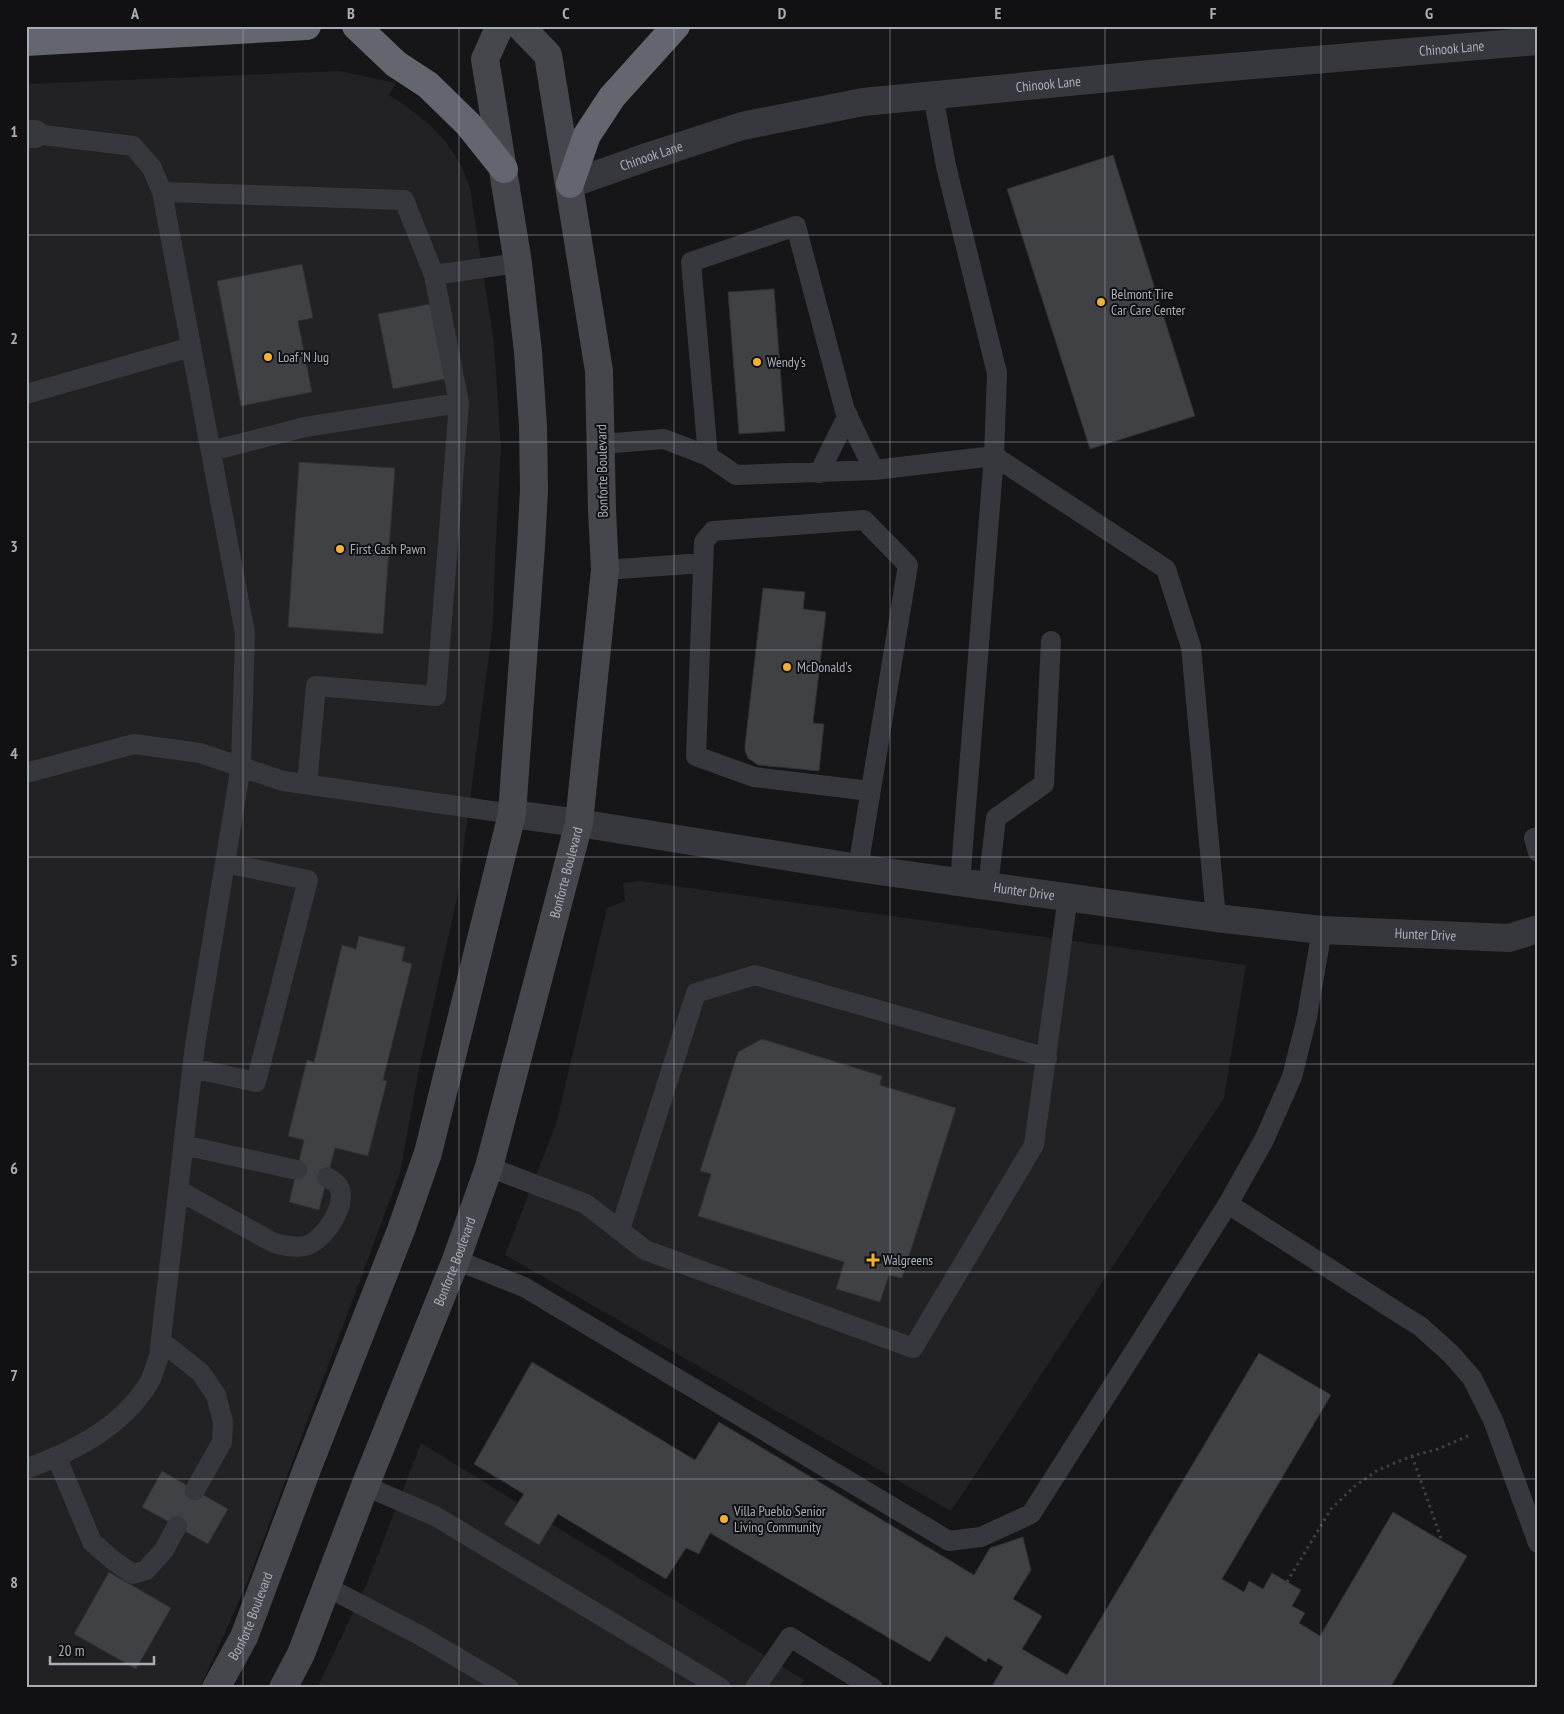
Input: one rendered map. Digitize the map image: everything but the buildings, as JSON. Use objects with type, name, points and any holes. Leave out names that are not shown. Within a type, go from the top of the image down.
[{"type":"highway","points":[[26,42],[307,26]]},
{"type":"highway","points":[[356,26],[396,64],[428,85],[468,124],[504,169]]},
{"type":"highway","points":[[570,184],[586,135],[612,97],[676,26]]},
{"type":"main road","name":"Bonforte Boulevard","points":[[216,1688],[244,1637],[307,1469],[401,1230],[428,1153],[512,814],[534,490],[531,393],[518,263],[485,59],[500,26]]},
{"type":"main road","name":"Bonforte Boulevard","points":[[283,1688],[302,1654],[365,1486],[456,1260],[489,1167],[579,823],[605,570],[599,371],[548,55],[520,26]]},
{"type":"street","name":"Chinook Lane","points":[[570,184],[742,126],[863,102],[1538,41]]},
{"type":"street","name":"Hunter Drive","points":[[512,814],[858,868],[1216,918],[1322,930],[1509,938],[1538,929]]},
{"type":"lane","points":[[933,95],[946,166],[997,373],[994,456],[960,882]]},
{"type":"lane","points":[[26,1469],[57,1458],[102,1433],[129,1410],[150,1380],[159,1356],[192,1068],[240,766],[245,633],[162,192],[152,168],[133,146],[30,134]]},
{"type":"lane","points":[[162,192],[404,200],[434,275],[459,403],[436,696],[316,686],[307,784]]},
{"type":"lane","points":[[708,456],[691,262],[796,226],[848,415],[874,470]]},
{"type":"lane","points":[[434,275],[518,263]]},
{"type":"lane","points":[[26,394],[191,347]]},
{"type":"lane","points":[[211,451],[305,427],[459,403]]},
{"type":"lane","points":[[819,473],[848,415]]},
{"type":"lane","points":[[602,444],[664,439],[708,456],[736,476],[874,470],[994,456],[1166,569],[1191,647],[1216,918]]},
{"type":"lane","points":[[858,868],[908,565],[864,520],[713,531],[704,542],[696,756],[754,776],[870,791]]},
{"type":"lane","points":[[605,570],[703,563]]},
{"type":"lane","points":[[988,886],[996,818],[1044,784],[1051,641]]},
{"type":"lane","points":[[26,773],[134,744],[200,753],[283,781],[512,814]]},
{"type":"lane","points":[[1538,837],[1534,838],[1538,852]]},
{"type":"lane","points":[[192,1068],[256,1082],[308,880],[225,863]]},
{"type":"lane","points":[[489,1167],[586,1204],[645,1250],[913,1348],[1034,1145],[1068,896]]},
{"type":"lane","points":[[456,1260],[524,1287],[949,1541],[981,1536],[1031,1514],[1228,1204],[1264,1140],[1292,1077],[1308,1017],[1322,930]]},
{"type":"lane","points":[[620,1230],[696,993],[755,975],[1047,1058]]},
{"type":"lane","points":[[183,1145],[297,1170]]},
{"type":"lane","points":[[178,1190],[274,1243],[289,1247],[306,1246],[319,1239],[328,1228],[341,1197],[339,1186],[327,1177]]},
{"type":"lane","points":[[1228,1204],[1421,1327],[1451,1354],[1472,1378],[1494,1424],[1538,1543]]},
{"type":"lane","points":[[161,1341],[201,1373],[216,1395],[223,1422],[222,1442],[196,1490]]},
{"type":"lane","points":[[57,1458],[92,1542],[133,1574],[146,1570],[164,1550],[177,1526]]},
{"type":"lane","points":[[365,1486],[435,1516],[721,1688]]},
{"type":"lane","points":[[327,1587],[421,1636],[509,1688]]},
{"type":"lane","points":[[755,1688],[790,1637],[873,1688]]},
{"type":"path","points":[[1287,1582],[1331,1509],[1355,1486],[1378,1470],[1412,1456],[1438,1449],[1494,1424]]},
{"type":"path","points":[[1412,1456],[1442,1541]]},
{"type":"shaded area","points":[[339,71],[396,83],[389,95],[430,125],[446,142],[461,165],[470,188],[494,343],[501,448],[493,625],[457,898],[419,1069],[400,1173],[247,1583],[200,1688],[26,1688],[26,84]]},
{"type":"shaded area","points":[[640,881],[1246,965],[1224,1098],[951,1511],[505,1255],[556,1124],[607,908],[625,901],[623,883]]},
{"type":"shaded area","points":[[421,1443],[804,1680],[799,1688],[317,1688],[367,1583]]},
{"type":"place","name":"Belmont Tire Car Care Center","points":[[1101,302]]},
{"type":"place","name":"Loaf 'N Jug","points":[[268,357]]},
{"type":"place","name":"Wendy's","points":[[757,362]]},
{"type":"place","name":"First Cash Pawn","points":[[340,549]]},
{"type":"place","name":"McDonald's","points":[[787,667]]},
{"type":"place","name":"Walgreens","points":[[873,1260]]},
{"type":"place","name":"Villa Pueblo Senior Living Community","points":[[724,1519]]}]
